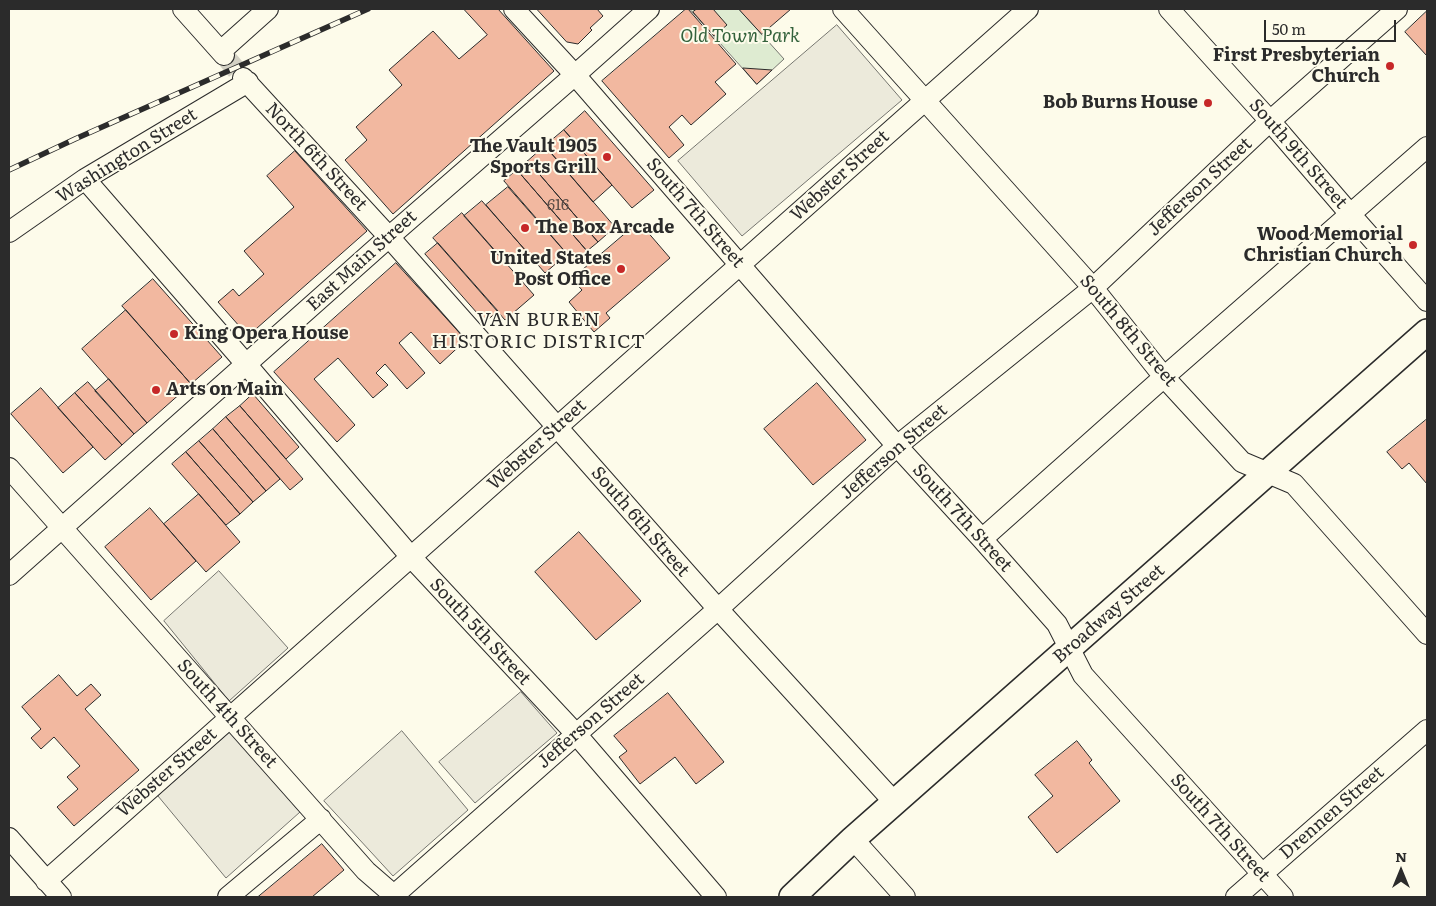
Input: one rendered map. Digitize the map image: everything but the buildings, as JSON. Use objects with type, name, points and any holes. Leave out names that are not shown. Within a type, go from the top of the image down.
[{"type":"main road","name":"Broadway Street","points":[[792,897],[894,803],[1427,332]]},
{"type":"street","points":[[183,9],[222,53],[268,9]]},
{"type":"street","name":"South 7th Street","points":[[514,9],[575,75],[897,446],[1057,624],[1083,675],[1283,897]]},
{"type":"street","name":"East Main Street","points":[[9,575],[649,9]]},
{"type":"street","name":"South 8th Street","points":[[844,9],[924,101],[1093,288],[1164,377],[1242,462],[1294,484],[1427,634]]},
{"type":"street","name":"Webster Street","points":[[46,880],[1028,9]]},
{"type":"street","name":"South 9th Street","points":[[1169,9],[1270,121],[1427,301]]},
{"type":"street","name":"Jefferson Street","points":[[394,897],[718,609],[897,446],[1093,288],[1270,121],[1397,9]]},
{"type":"street","name":"North 6th Street","points":[[246,80],[389,237]]},
{"type":"street","name":"Washington Street","points":[[9,232],[85,179],[246,80]]},
{"type":"street","points":[[982,539],[1427,147]]},
{"type":"street","name":"South 5th Street","points":[[85,179],[411,558],[576,734],[716,897]]},
{"type":"street","name":"South 6th Street","points":[[389,237],[718,609],[894,803]]},
{"type":"street","name":"South 4th Street","points":[[9,468],[366,871],[394,897]]},
{"type":"street","name":"Drennen Street","points":[[1236,897],[1427,730]]},
{"type":"street","points":[[228,897],[321,820]]},
{"type":"street","points":[[9,838],[61,897]]},
{"type":"street","points":[[853,840],[905,897]]},
{"type":"green space","name":"Old Town Park","points":[[690,9],[739,9],[784,59],[757,84]]},
{"type":"shaded area","points":[[837,25],[902,100],[742,236],[678,161]]},
{"type":"shaded area","points":[[219,571],[288,648],[229,701],[164,621]]},
{"type":"shaded area","points":[[521,692],[557,733],[475,803],[439,762]]},
{"type":"shaded area","points":[[402,731],[468,810],[393,876],[324,801]]},
{"type":"shaded area","points":[[230,732],[300,812],[226,878],[158,796]]},
{"type":"tunnel","points":[[224,55],[243,78]]},
{"type":"railway","points":[[9,170],[368,9]]},
{"type":"place","name":"First Presbyterian Church","points":[[1390,66]]},
{"type":"place","name":"Bob Burns House","points":[[1208,103]]},
{"type":"place","name":"The Vault 1905 Sports Grill","points":[[607,157]]},
{"type":"place","name":"The Box Arcade","points":[[525,228]]},
{"type":"place","name":"Wood Memorial Christian Church","points":[[1413,245]]},
{"type":"place","name":"United States Post Office","points":[[621,269]]},
{"type":"place","name":"King Opera House","points":[[174,334]]},
{"type":"place","name":"Arts on Main","points":[[156,390]]},
{"type":"district","name":"VAN BUREN HISTORIC DISTRICT","points":[[539,331]]}]
